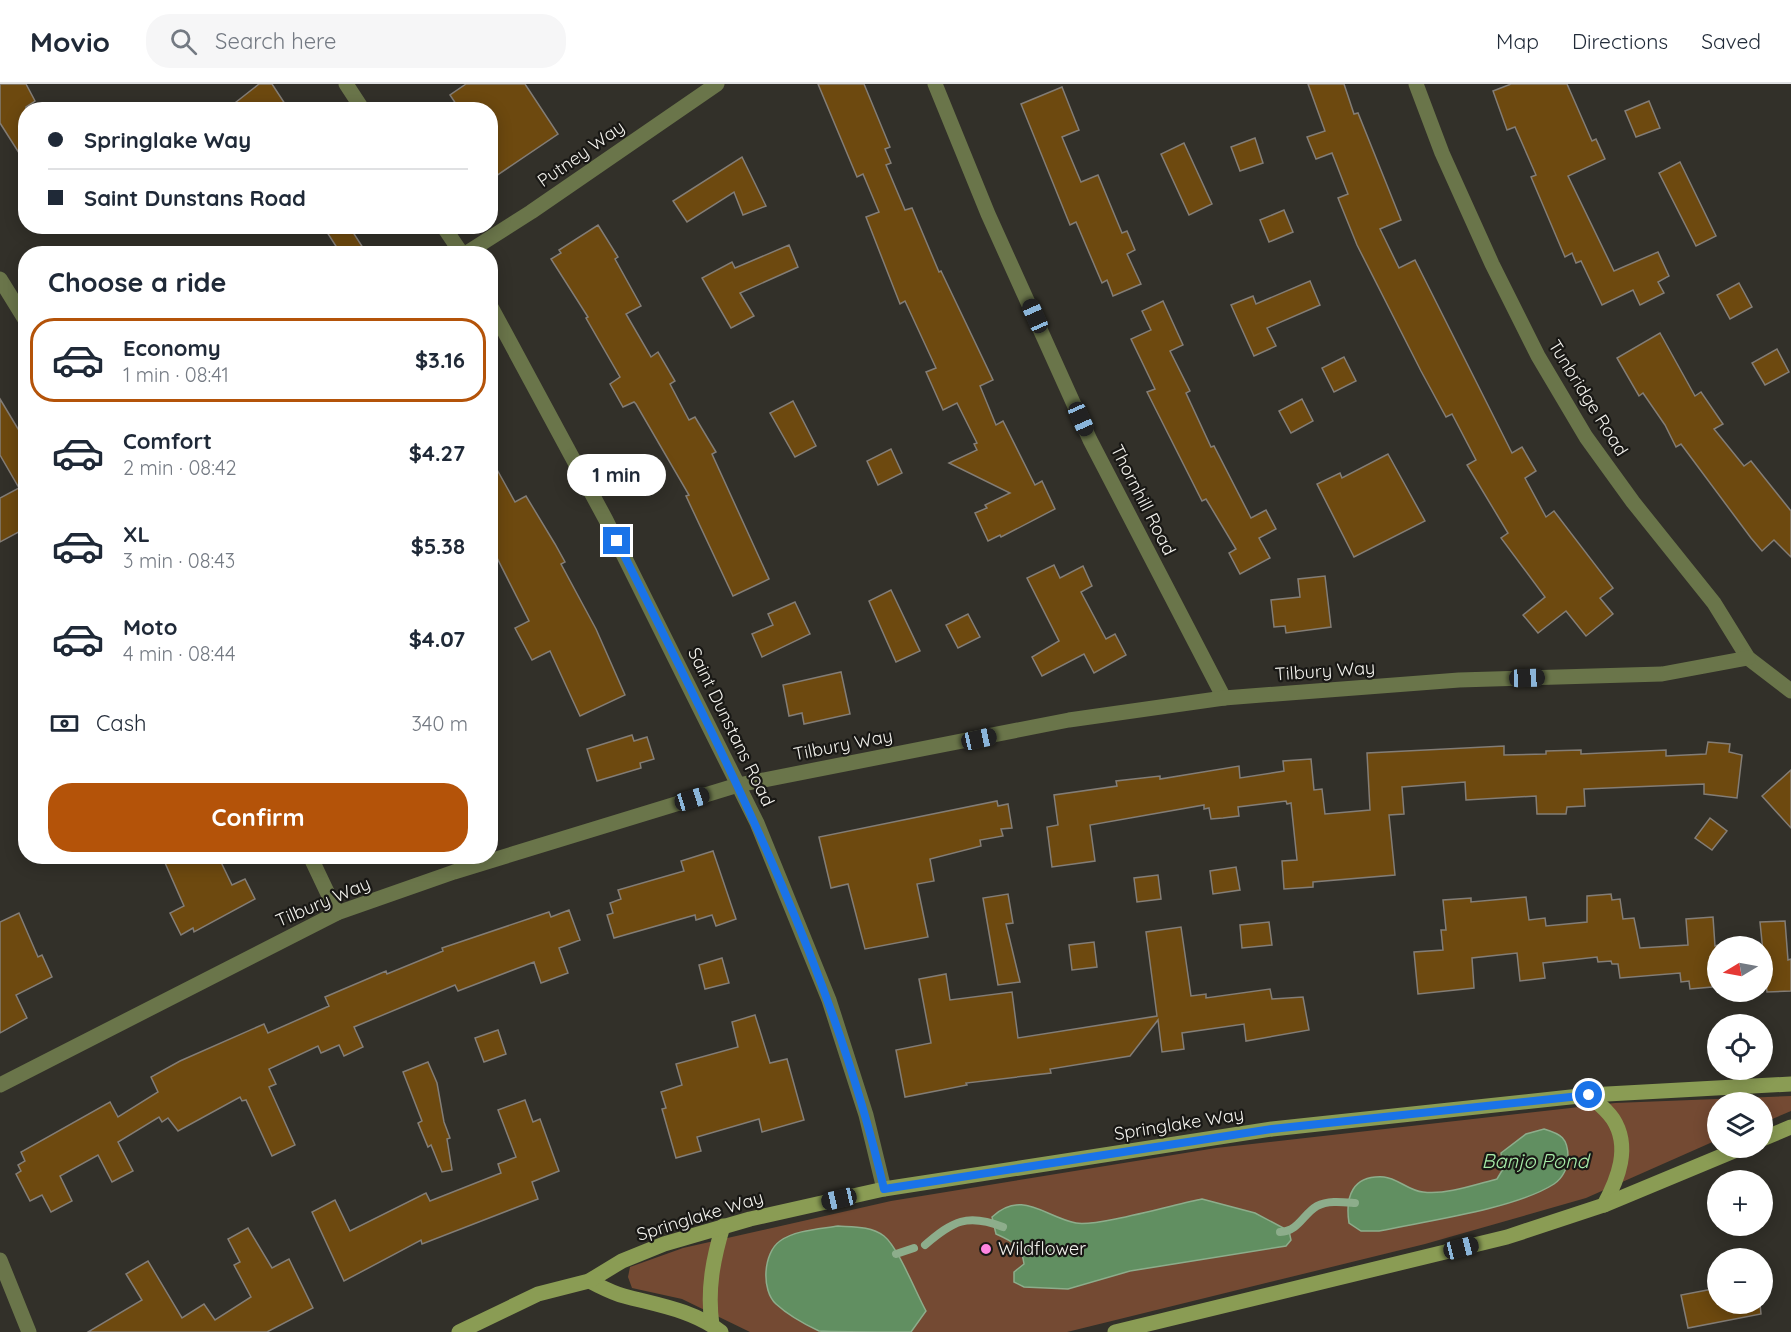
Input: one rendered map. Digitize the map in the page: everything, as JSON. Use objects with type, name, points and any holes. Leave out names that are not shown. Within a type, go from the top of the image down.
[{"type":"street","points":[[346,84],[358,102]]},
{"type":"street","name":"Putney Way","points":[[498,232],[717,84]]},
{"type":"street","name":"Thornhill Road","points":[[935,84],[988,214],[1090,440],[1224,698]]},
{"type":"street","name":"Tunbridge Road","points":[[1416,84],[1442,153],[1492,264],[1538,356],[1586,436],[1633,502],[1714,603],[1748,658],[1791,691]]},
{"type":"street","name":"Putney Way","points":[[476,246],[495,234]]},
{"type":"street","points":[[0,279],[18,308]]},
{"type":"street","name":"Saint Dunstans Road","points":[[498,320],[606,520],[757,823],[829,1000],[866,1115],[884,1189]]},
{"type":"street","name":"Tilbury Way","points":[[498,859],[738,785],[1069,720],[1224,698],[1459,680],[1662,674],[1748,658]]},
{"type":"street","points":[[314,864],[337,913]]},
{"type":"street","name":"Tilbury Way","points":[[0,1085],[337,913],[480,864]]},
{"type":"street","name":"Springlake Way","points":[[459,1332],[538,1294],[589,1281],[622,1261],[723,1226],[884,1189],[1272,1129],[1589,1095],[1791,1084]]},
{"type":"street","points":[[1589,1095],[1612,1118],[1622,1155],[1619,1177],[1604,1205]]},
{"type":"street","points":[[1773,1134],[1791,1127]]},
{"type":"street","points":[[1115,1332],[1507,1237],[1604,1205],[1717,1158]]},
{"type":"street","points":[[717,1328],[709,1302],[711,1274],[723,1226]]},
{"type":"street","points":[[0,1260],[29,1332]]},
{"type":"street","points":[[589,1281],[622,1296],[662,1304],[717,1328]]},
{"type":"shaded area","points":[[1791,1096],[1791,1111],[1773,1119],[1773,1097]]},
{"type":"shaded area","points":[[1707,1099],[1707,1144],[1586,1198],[1425,1244],[1067,1332],[750,1332],[682,1299],[632,1288],[628,1277],[630,1267],[683,1248],[891,1201],[1216,1148],[1615,1103]]},
{"type":"water","name":"Banjo Pond","points":[[1544,1129],[1559,1135],[1565,1141],[1568,1161],[1560,1179],[1537,1193],[1470,1213],[1379,1231],[1361,1231],[1349,1223],[1350,1196],[1358,1184],[1364,1180],[1384,1177],[1418,1191],[1432,1193],[1460,1189],[1497,1179],[1503,1169],[1501,1153],[1526,1134]]},
{"type":"water","points":[[1202,1199],[1255,1213],[1289,1231],[1291,1240],[1286,1246],[1130,1271],[1068,1289],[1024,1287],[1014,1282],[1014,1272],[1024,1264],[1021,1253],[1011,1242],[996,1234],[992,1217],[1013,1205],[1024,1205],[1076,1223],[1100,1222]]},
{"type":"water","points":[[838,1226],[873,1230],[884,1236],[895,1250],[926,1311],[911,1332],[819,1331],[791,1316],[771,1298],[766,1272],[774,1247],[793,1234]]},
{"type":"building","points":[[0,84],[26,84],[35,101],[18,102],[18,151],[0,123]]},
{"type":"building","points":[[259,84],[272,84],[284,102],[236,102]]},
{"type":"building","points":[[466,84],[525,84],[558,134],[498,175],[498,102],[455,102],[450,95]]},
{"type":"building","points":[[818,84],[864,84],[890,147],[885,149],[891,163],[886,165],[905,210],[912,208],[939,272],[941,271],[993,380],[980,386],[996,425],[1003,421],[1035,485],[1042,481],[1055,509],[1001,537],[1000,535],[988,541],[975,513],[987,508],[985,505],[1010,493],[949,463],[977,450],[974,444],[977,443],[957,403],[943,410],[926,372],[936,368],[905,301],[900,304],[866,217],[879,212],[863,174],[857,177]]},
{"type":"building","points":[[1308,84],[1344,84],[1354,114],[1358,113],[1401,220],[1380,229],[1399,268],[1415,260],[1512,453],[1522,447],[1536,471],[1525,478],[1546,517],[1554,511],[1613,588],[1600,598],[1613,614],[1586,636],[1566,611],[1538,633],[1523,615],[1545,597],[1501,538],[1508,533],[1467,465],[1476,460],[1452,414],[1446,417],[1357,245],[1338,198],[1348,194],[1332,153],[1316,159],[1307,137],[1325,131]]},
{"type":"building","points":[[1511,84],[1567,84],[1592,141],[1596,139],[1605,159],[1568,176],[1614,271],[1658,252],[1669,276],[1658,282],[1664,293],[1640,305],[1633,290],[1602,305],[1581,261],[1576,263],[1572,253],[1565,257],[1531,177],[1536,175],[1515,127],[1507,130],[1493,91]]},
{"type":"building","points":[[1062,87],[1079,130],[1062,137],[1081,182],[1098,175],[1122,233],[1127,231],[1135,250],[1127,254],[1141,284],[1113,296],[1107,280],[1102,283],[1076,222],[1070,225],[1021,104]]},
{"type":"building","points":[[1649,101],[1660,128],[1636,137],[1625,111]]},
{"type":"building","points":[[1255,138],[1263,163],[1240,171],[1231,147]]},
{"type":"building","points":[[1184,143],[1212,204],[1189,215],[1161,154]]},
{"type":"building","points":[[742,157],[766,206],[743,215],[734,192],[687,222],[673,201]]},
{"type":"building","points":[[1680,162],[1716,236],[1696,246],[1659,173]]},
{"type":"building","points":[[1284,210],[1293,232],[1269,242],[1260,220]]},
{"type":"building","points":[[598,225],[618,257],[615,259],[641,306],[626,314],[651,357],[658,352],[675,381],[670,384],[689,420],[695,417],[716,452],[712,454],[769,579],[733,596],[686,496],[689,495],[636,404],[634,402],[623,407],[610,384],[620,377],[586,318],[588,317],[551,259],[561,253],[559,250]]},
{"type":"building","points":[[328,234],[354,234],[362,246],[336,246]]},
{"type":"building","points":[[789,245],[798,267],[740,293],[754,316],[731,328],[702,278],[732,262],[735,268]]},
{"type":"building","points":[[1310,281],[1320,305],[1267,328],[1276,346],[1254,356],[1231,305],[1253,296],[1256,304]]},
{"type":"building","points":[[1739,283],[1752,307],[1730,319],[1717,295]]},
{"type":"building","points":[[1163,301],[1183,345],[1170,351],[1190,391],[1186,393],[1211,447],[1214,446],[1251,518],[1266,510],[1276,529],[1259,538],[1270,558],[1240,574],[1229,553],[1236,549],[1206,499],[1202,501],[1147,392],[1155,389],[1131,339],[1151,330],[1142,311]]},
{"type":"building","points":[[1660,333],[1695,396],[1701,392],[1723,424],[1714,429],[1744,466],[1751,461],[1791,511],[1791,557],[1774,540],[1762,551],[1681,444],[1676,447],[1665,425],[1643,393],[1639,396],[1617,358]]},
{"type":"building","points":[[1777,349],[1789,372],[1765,385],[1752,363]]},
{"type":"building","points":[[1344,357],[1356,381],[1334,392],[1322,368]]},
{"type":"building","points":[[0,399],[18,429],[18,486],[0,455]]},
{"type":"building","points":[[1302,399],[1313,421],[1291,433],[1279,411]]},
{"type":"building","points":[[793,401],[816,446],[795,457],[770,413]]},
{"type":"building","points":[[891,449],[902,473],[878,485],[867,461]]},
{"type":"building","points":[[1388,454],[1425,521],[1354,557],[1317,484],[1340,473],[1342,478]]},
{"type":"building","points":[[498,471],[515,502],[526,496],[555,544],[565,562],[561,564],[596,629],[625,695],[580,716],[550,651],[532,660],[515,628],[529,621],[498,560]]},
{"type":"building","points":[[18,489],[18,532],[0,542],[0,498]]},
{"type":"building","points":[[1054,565],[1060,578],[1083,566],[1092,586],[1081,592],[1106,639],[1115,634],[1126,655],[1094,673],[1084,654],[1042,676],[1032,657],[1059,641],[1027,578]]},
{"type":"building","points":[[1325,576],[1331,627],[1286,633],[1285,626],[1274,627],[1271,600],[1300,597],[1298,579]]},
{"type":"building","points":[[891,590],[920,651],[896,662],[869,601]]},
{"type":"building","points":[[795,602],[810,634],[762,657],[752,634],[773,625],[768,614]]},
{"type":"building","points":[[968,614],[980,637],[958,648],[946,625]]},
{"type":"building","points":[[841,672],[850,714],[804,724],[802,713],[789,716],[783,685]]},
{"type":"building","points":[[632,735],[634,741],[647,737],[654,759],[640,763],[641,768],[597,781],[587,749]]},
{"type":"building","points":[[1708,742],[1730,744],[1729,752],[1742,755],[1737,798],[1704,794],[1704,784],[1584,789],[1585,806],[1567,807],[1566,814],[1537,814],[1536,796],[1466,800],[1465,782],[1402,787],[1404,814],[1389,815],[1395,875],[1313,882],[1313,887],[1284,889],[1282,861],[1297,860],[1291,803],[1287,804],[1286,801],[1238,807],[1239,816],[1223,818],[1211,819],[1209,808],[1204,809],[1204,805],[1090,825],[1095,861],[1052,867],[1047,827],[1058,825],[1054,795],[1117,786],[1116,781],[1160,776],[1160,779],[1239,766],[1240,778],[1284,771],[1283,761],[1311,759],[1314,790],[1322,789],[1325,814],[1370,810],[1367,753],[1504,746],[1504,755],[1546,754],[1546,751],[1581,750],[1581,754],[1666,750],[1666,756],[1706,754]]},
{"type":"building","points":[[1791,770],[1791,828],[1762,796]]},
{"type":"building","points":[[997,801],[998,806],[1008,804],[1012,828],[1001,829],[1003,836],[980,840],[981,846],[930,859],[934,881],[917,884],[928,937],[865,949],[848,884],[831,888],[819,837]]},
{"type":"building","points":[[1710,818],[1727,831],[1712,850],[1695,838]]},
{"type":"building","points":[[713,851],[736,919],[716,926],[712,915],[696,920],[695,915],[614,938],[607,915],[613,913],[610,903],[621,899],[618,890],[684,871],[681,861]]},
{"type":"building","points":[[166,864],[222,864],[232,885],[245,879],[255,899],[194,932],[193,928],[181,935],[170,913],[184,906]]},
{"type":"building","points":[[1236,867],[1240,890],[1213,894],[1210,871]]},
{"type":"building","points":[[1158,875],[1161,899],[1137,902],[1134,878]]},
{"type":"building","points":[[1008,894],[1013,923],[1006,924],[1020,982],[998,985],[983,898]]},
{"type":"building","points":[[1611,894],[1612,900],[1620,899],[1623,919],[1634,918],[1640,948],[1688,945],[1686,919],[1713,917],[1714,936],[1707,936],[1707,987],[1690,989],[1689,981],[1681,982],[1680,973],[1620,978],[1618,964],[1612,964],[1611,961],[1598,962],[1597,957],[1543,963],[1545,978],[1520,981],[1517,953],[1472,958],[1474,988],[1418,994],[1414,952],[1443,950],[1441,930],[1446,930],[1443,900],[1471,898],[1471,902],[1526,897],[1529,920],[1545,918],[1546,926],[1587,922],[1587,896]]},
{"type":"building","points":[[569,910],[580,940],[559,948],[568,973],[541,983],[534,962],[458,991],[455,985],[354,1027],[363,1047],[344,1056],[339,1045],[321,1053],[318,1046],[269,1069],[276,1084],[269,1087],[295,1145],[272,1156],[246,1100],[242,1101],[240,1097],[178,1131],[168,1118],[162,1122],[159,1117],[118,1142],[133,1171],[112,1182],[98,1155],[60,1176],[72,1201],[51,1212],[42,1195],[30,1201],[16,1174],[21,1171],[18,1165],[25,1161],[21,1152],[110,1102],[118,1117],[158,1092],[151,1077],[180,1061],[264,1024],[268,1033],[329,1006],[325,997],[386,971],[387,974],[443,951],[442,948],[549,912],[551,917]]},
{"type":"building","points":[[19,913],[38,957],[42,955],[52,977],[16,995],[27,1018],[0,1033],[0,922]]},
{"type":"building","points":[[1785,921],[1788,960],[1791,959],[1791,991],[1773,992],[1773,936],[1761,936],[1760,922]]},
{"type":"building","points":[[1269,922],[1272,945],[1242,948],[1240,925]]},
{"type":"building","points":[[1181,927],[1191,996],[1206,994],[1206,998],[1270,989],[1272,999],[1303,997],[1309,1030],[1246,1041],[1244,1024],[1182,1033],[1184,1049],[1162,1052],[1158,1020],[1130,1056],[1050,1069],[1051,1073],[966,1083],[967,1085],[905,1097],[896,1050],[931,1043],[919,979],[946,974],[950,1000],[1012,992],[1018,1038],[1157,1016],[1146,932]]},
{"type":"building","points":[[1094,942],[1097,967],[1072,970],[1069,945]]},
{"type":"building","points":[[722,958],[729,983],[705,989],[699,965]]},
{"type":"building","points":[[755,1015],[770,1063],[787,1059],[804,1120],[762,1132],[759,1119],[697,1137],[701,1151],[676,1158],[662,1109],[666,1108],[661,1092],[682,1085],[676,1064],[738,1047],[732,1022]]},
{"type":"building","points":[[498,1030],[506,1054],[484,1062],[475,1038]]},
{"type":"building","points":[[428,1062],[437,1083],[444,1122],[450,1138],[447,1139],[452,1170],[442,1172],[431,1145],[428,1147],[418,1123],[422,1121],[403,1072]]},
{"type":"building","points":[[525,1100],[533,1122],[540,1119],[559,1171],[532,1182],[538,1199],[422,1244],[421,1240],[344,1281],[312,1212],[335,1200],[350,1231],[426,1193],[430,1201],[501,1173],[498,1164],[516,1157],[498,1110]]},
{"type":"building","points":[[248,1228],[272,1268],[289,1259],[313,1308],[267,1332],[88,1332],[142,1300],[126,1274],[148,1261],[182,1318],[204,1304],[215,1320],[251,1297],[234,1265],[240,1262],[228,1239]]},
{"type":"building","points":[[1707,1290],[1707,1314],[1761,1314],[1688,1328],[1681,1295]]},
{"type":"waterway","points":[[1280,1232],[1292,1229],[1312,1209],[1321,1204],[1355,1203]]},
{"type":"waterway","points":[[925,1245],[944,1230],[961,1222],[980,1221],[1003,1227]]},
{"type":"waterway","points":[[896,1254],[914,1248]]},
{"type":"place","name":"Wildflower","points":[[986,1249]]},
{"type":"route","points":[[617,541],[757,823],[829,1000],[866,1115],[884,1189],[1272,1129],[1589,1095]]}]
